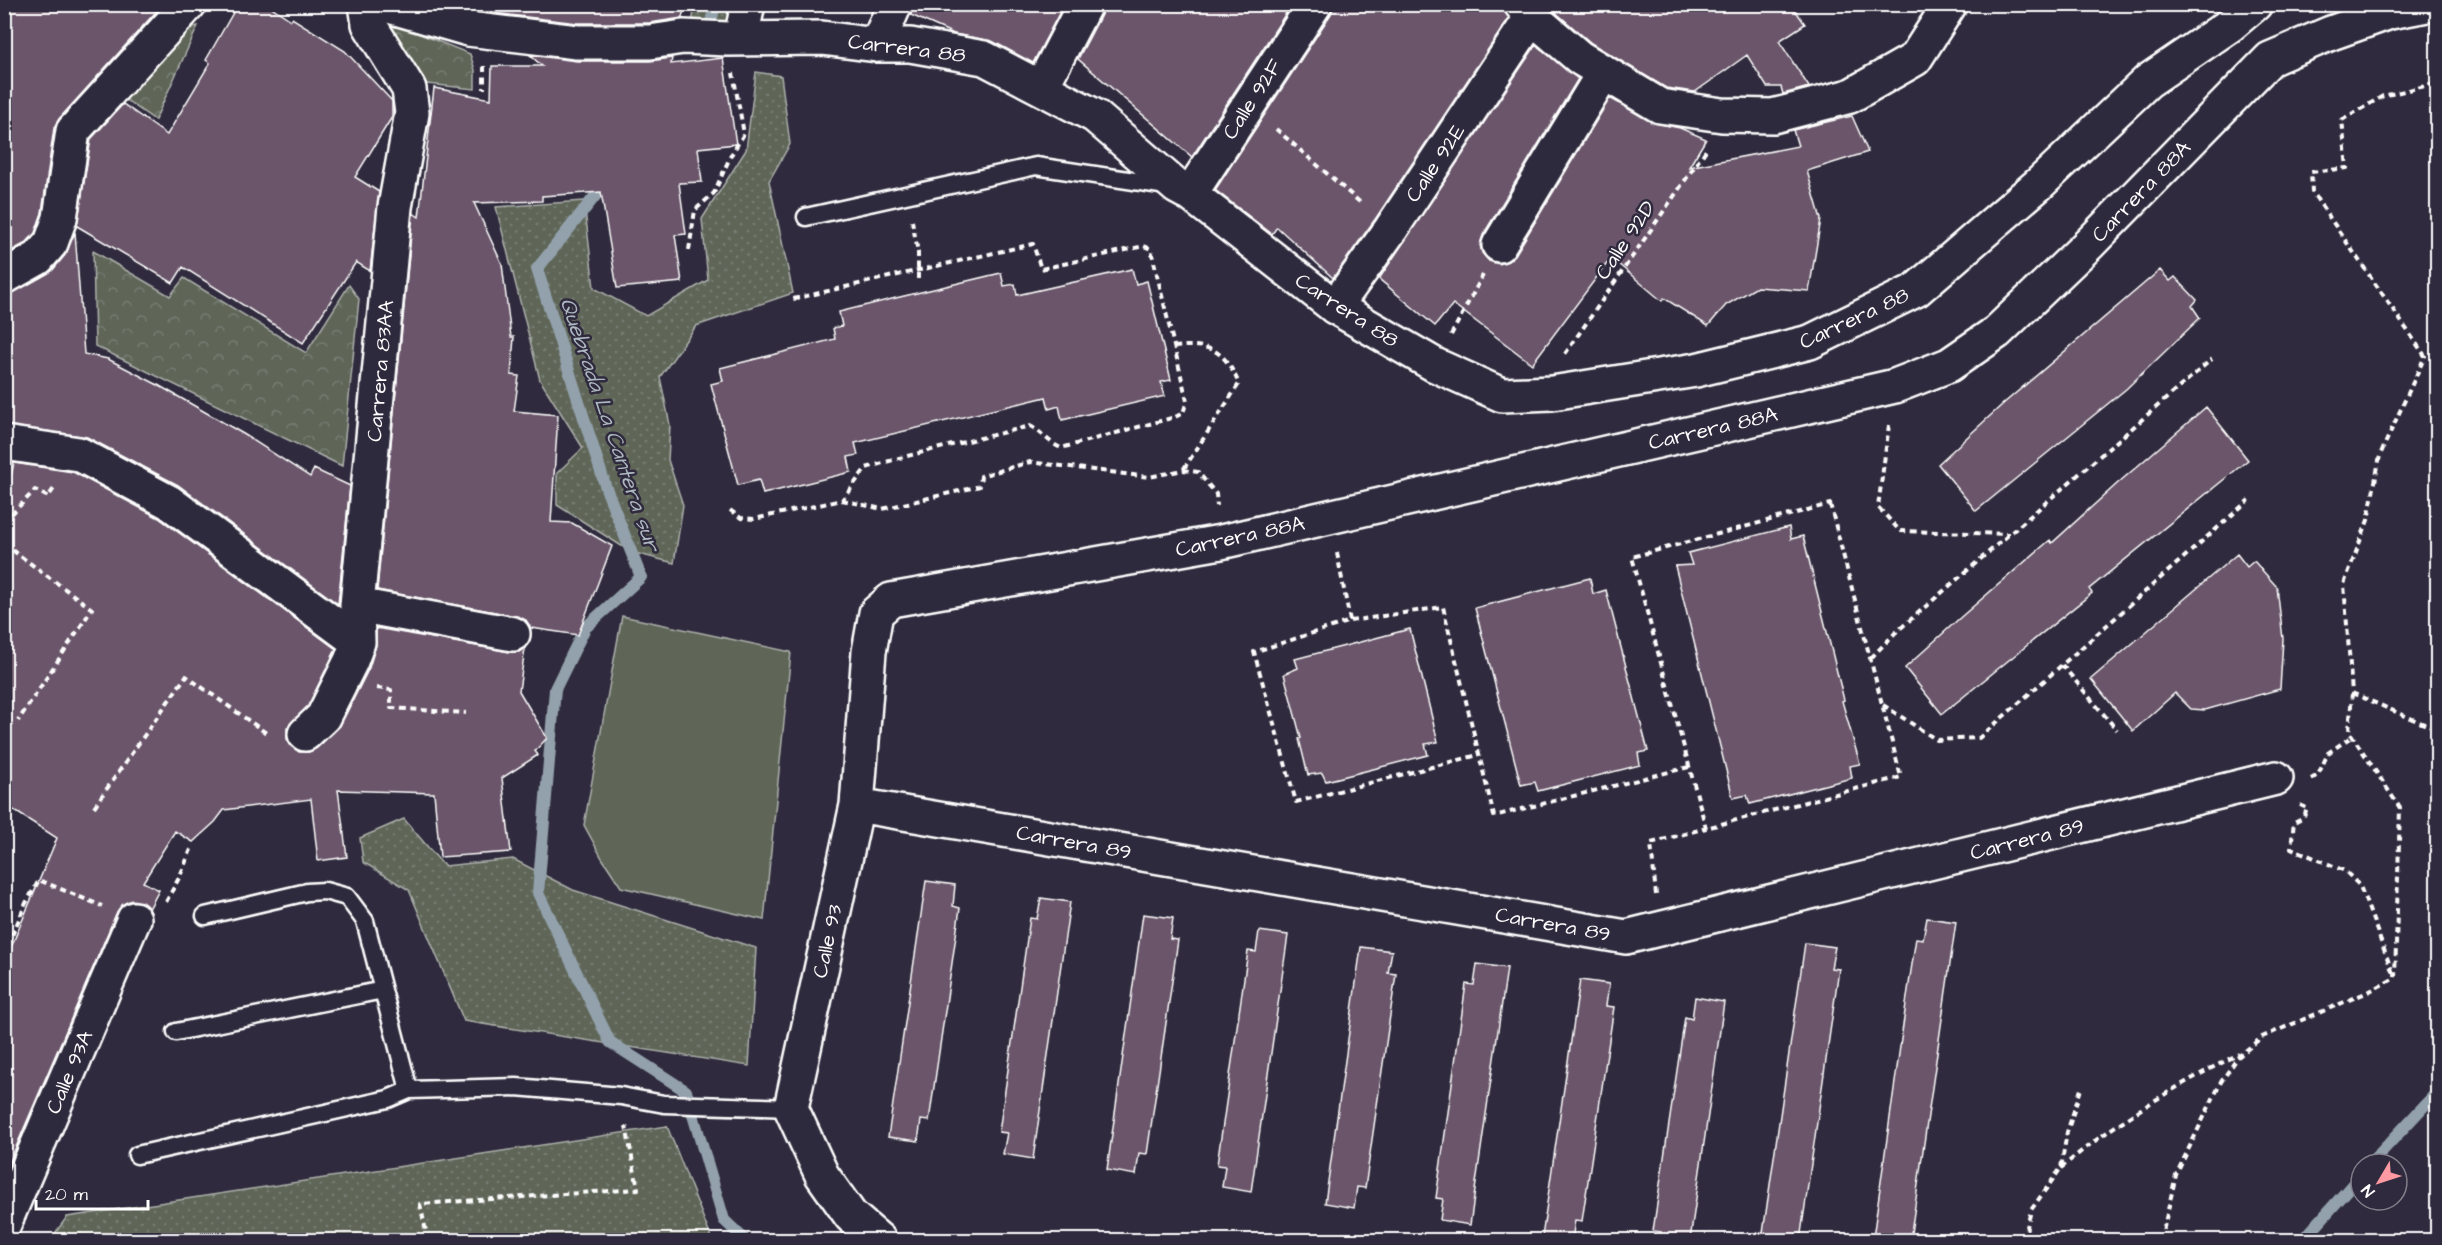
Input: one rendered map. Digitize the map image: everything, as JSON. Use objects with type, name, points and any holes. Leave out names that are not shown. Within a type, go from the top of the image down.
[{"type":"street","points":[[4,277],[38,258],[51,243],[60,218],[73,131],[189,4]]},
{"type":"street","name":"Carrera 83AA","points":[[305,734],[323,717],[355,651],[357,605],[396,207],[412,113],[409,90],[369,24],[366,4]]},
{"type":"street","name":"Carrera 88","points":[[382,4],[468,29],[577,42],[650,42],[683,37],[822,38],[877,45],[910,45],[984,58],[1042,86],[1095,116],[1184,191],[1335,307],[1435,365],[1502,395],[1552,393],[1696,370],[1810,342],[1916,290],[2039,184],[2148,81],[2230,25],[2255,4]]},
{"type":"street","points":[[735,39],[748,4]]},
{"type":"street","points":[[877,45],[895,4]]},
{"type":"street","points":[[1042,86],[1085,4]]},
{"type":"street","name":"Calle 92F","points":[[1184,191],[1248,105],[1315,4]]},
{"type":"street","points":[[1527,11],[1580,58],[1660,106],[1722,116],[1773,116],[1850,96],[1915,59],[1950,4]]},
{"type":"street","name":"Carrera 88A","points":[[876,613],[891,600],[1221,542],[1895,386],[1949,365],[1997,332],[2090,243],[2270,59],[2331,33],[2390,12],[2432,4]]},
{"type":"street","name":"Calle 92E","points":[[1335,307],[1391,229],[1527,11]]},
{"type":"street","points":[[1499,245],[1604,72]]},
{"type":"street","points":[[4,443],[79,454],[170,502],[355,651]]},
{"type":"street","points":[[357,605],[513,634]]},
{"type":"street","name":"Calle 93","points":[[791,1108],[857,805],[869,652],[876,613]]},
{"type":"street","name":"Carrera 89","points":[[857,805],[1626,937],[2276,778]]},
{"type":"street","name":"Calle 93A","points":[[4,1224],[134,919]]},
{"type":"street","points":[[791,1108],[822,1175],[851,1216],[879,1240]]},
{"type":"lane","points":[[806,217],[1036,166],[1184,191]]},
{"type":"lane","points":[[205,916],[307,892],[325,891],[347,897],[365,921],[409,1090]]},
{"type":"lane","points":[[176,1032],[383,990]]},
{"type":"lane","points":[[137,1155],[388,1099],[409,1090],[516,1087],[621,1096],[664,1104],[791,1108]]},
{"type":"path","points":[[689,250],[695,210],[714,193],[731,155],[744,134],[735,39]]},
{"type":"path","points":[[2395,978],[2400,808],[2349,731],[2352,693],[2344,584],[2368,520],[2380,455],[2425,356],[2312,192],[2311,172],[2347,168],[2342,120],[2383,96],[2438,83]]},
{"type":"path","points":[[1248,105],[1391,229]]},
{"type":"path","name":"Calle 92D","points":[[1561,359],[1705,152],[1722,116]]},
{"type":"path","points":[[911,216],[918,252],[918,283]]},
{"type":"path","points":[[789,300],[1033,244],[1041,269],[1144,246],[1151,249],[1187,401],[1183,413],[1061,448],[1053,445],[1039,431],[1030,426],[903,457],[866,468],[842,500]]},
{"type":"path","points":[[1435,365],[1499,245]]},
{"type":"path","points":[[1174,347],[1198,345],[1217,351],[1231,365],[1239,384],[1183,470]]},
{"type":"path","points":[[1871,659],[1894,633],[2212,359]]},
{"type":"path","points":[[1895,386],[1878,507],[1900,531],[2010,534]]},
{"type":"path","points":[[4,522],[35,490],[48,497],[79,454]]},
{"type":"path","points":[[730,510],[741,518],[754,519],[842,500],[882,509],[980,486],[981,476],[1030,462],[1149,477],[1183,470],[1198,472],[1216,494],[1221,542]]},
{"type":"path","points":[[1882,705],[1937,740],[1979,738],[2249,500]]},
{"type":"path","points":[[1658,928],[1651,843],[1901,777],[1830,504],[1632,557],[1706,828]]},
{"type":"path","points":[[1331,517],[1350,621]]},
{"type":"path","points":[[4,544],[92,609],[18,721]]},
{"type":"path","points":[[1478,755],[1296,802],[1254,652],[1350,621],[1443,607],[1494,816],[1689,767]]},
{"type":"path","points":[[355,651],[368,666],[369,686],[391,690],[390,708],[466,713]]},
{"type":"path","points":[[2062,665],[2117,730]]},
{"type":"path","points":[[94,807],[186,675],[272,737]]},
{"type":"path","points":[[2352,693],[2438,730]]},
{"type":"path","points":[[2308,780],[2318,775],[2328,753],[2351,737]]},
{"type":"path","points":[[2296,803],[2307,808],[2304,817],[2294,822],[2291,848],[2345,871],[2360,886],[2395,978]]},
{"type":"path","points":[[165,904],[192,847]]},
{"type":"path","points":[[4,954],[26,903],[39,880],[134,919]]},
{"type":"path","points":[[2161,1240],[2176,1175],[2221,1082],[2238,1057],[2262,1037],[2368,992],[2395,978]]},
{"type":"path","points":[[2024,1240],[2031,1210],[2061,1168],[2134,1112],[2199,1074],[2245,1051]]},
{"type":"path","points":[[2061,1168],[2067,1132],[2082,1086]]},
{"type":"path","points":[[428,1240],[420,1204],[638,1189],[621,1096]]},
{"type":"green space","points":[[695,5],[738,5],[729,32],[691,30]]},
{"type":"green space","points":[[375,16],[470,54],[475,70],[475,89],[427,84]]},
{"type":"green space","points":[[198,26],[155,120],[122,97],[176,30]]},
{"type":"green space","points":[[756,72],[781,76],[790,144],[769,181],[793,293],[696,326],[660,377],[670,425],[668,460],[683,505],[674,563],[631,552],[557,505],[557,473],[583,448],[540,380],[496,207],[584,201],[594,288],[646,316],[708,280],[702,219],[746,150]]},
{"type":"green space","points":[[93,251],[170,296],[184,278],[306,353],[349,285],[359,299],[342,466],[95,346]]},
{"type":"green space","points":[[622,616],[791,652],[764,920],[621,887],[584,825]]},
{"type":"green space","points":[[404,819],[444,866],[513,859],[573,890],[756,948],[749,1066],[464,1021],[409,890],[363,862],[360,838]]},
{"type":"green space","points":[[667,1126],[712,1240],[50,1240],[67,1217]]},
{"type":"building","points":[[4,4],[163,4],[59,119],[54,128],[42,213],[35,233],[26,243],[4,255]]},
{"type":"building","points":[[238,4],[267,4],[345,51],[392,101],[392,117],[355,177],[379,192],[370,271],[356,262],[303,343],[183,267],[173,283],[77,226],[91,139],[123,104],[167,135],[210,63],[206,60]]},
{"type":"building","points":[[476,4],[685,4],[682,18],[649,23],[578,23],[484,12]]},
{"type":"building","points":[[913,4],[1064,4],[1033,63],[992,41],[954,34],[911,15]]},
{"type":"building","points":[[1104,4],[1292,4],[1192,157],[1078,59],[1102,13]]},
{"type":"building","points":[[1334,4],[1503,4],[1509,18],[1376,218],[1333,278],[1277,227],[1272,234],[1215,190],[1331,14]]},
{"type":"building","points":[[1546,4],[1791,4],[1805,24],[1779,41],[1809,87],[1783,94],[1781,87],[1767,87],[1747,55],[1695,92],[1666,88],[1591,43]]},
{"type":"building","points":[[1536,45],[1578,79],[1483,235],[1480,245],[1482,253],[1489,261],[1499,264],[1515,255],[1610,98],[1651,122],[1680,128],[1706,139],[1689,167],[1798,146],[1793,130],[1852,116],[1868,152],[1807,171],[1821,219],[1809,291],[1757,287],[1726,305],[1708,326],[1664,298],[1662,301],[1611,258],[1532,364],[1453,304],[1435,326],[1379,279]]},
{"type":"building","points":[[530,55],[577,61],[650,61],[672,58],[671,64],[723,58],[736,144],[698,148],[702,182],[679,183],[686,234],[675,235],[682,282],[617,288],[601,192],[542,196],[542,201],[474,203],[502,264],[511,337],[514,337],[511,375],[519,376],[514,411],[558,415],[551,522],[572,523],[612,546],[578,635],[531,628],[526,620],[516,616],[377,590],[413,213],[419,217],[434,88],[491,99],[492,66],[542,66]]},
{"type":"building","points":[[75,232],[84,354],[108,359],[158,385],[245,435],[310,477],[314,469],[350,486],[338,604],[178,485],[87,437],[4,425],[4,296],[52,271],[65,255]]},
{"type":"building","points":[[1132,269],[1136,284],[1147,281],[1171,380],[1161,382],[1165,396],[1062,420],[1059,406],[1049,409],[1046,397],[855,443],[858,455],[848,457],[851,472],[763,494],[759,480],[738,485],[711,384],[723,381],[720,368],[835,339],[833,328],[842,326],[839,312],[900,297],[1001,273],[1004,286],[1015,284],[1017,295]]},
{"type":"building","points":[[2160,270],[2170,281],[2175,277],[2197,300],[2192,306],[2200,318],[2126,389],[1976,511],[1938,464],[2003,404]]},
{"type":"building","points":[[2206,407],[2248,460],[2089,589],[2092,593],[1942,714],[1905,668],[1962,616],[2050,540],[2052,543]]},
{"type":"building","points":[[14,463],[73,472],[159,518],[336,649],[308,706],[287,728],[287,739],[291,746],[299,752],[309,752],[317,748],[340,726],[369,668],[376,645],[376,628],[510,652],[519,652],[525,648],[519,691],[547,738],[535,751],[538,755],[502,778],[511,852],[440,857],[434,793],[338,790],[347,857],[318,861],[311,799],[224,810],[215,822],[193,842],[175,831],[143,882],[159,890],[149,909],[142,902],[132,900],[123,904],[117,912],[4,1175],[4,1086],[12,1068],[4,1065],[4,964],[57,838],[4,804],[4,504]]},
{"type":"building","points":[[1789,527],[1791,539],[1803,536],[1844,700],[1842,701],[1860,764],[1850,766],[1852,778],[1750,804],[1747,795],[1733,798],[1675,566],[1692,565],[1688,553]]},
{"type":"building","points":[[2237,554],[2247,567],[2254,561],[2277,587],[2283,639],[2280,689],[2205,710],[2191,709],[2175,693],[2133,731],[2091,679]]},
{"type":"building","points":[[1590,578],[1593,594],[1606,590],[1648,751],[1638,753],[1640,765],[1538,791],[1535,782],[1521,785],[1475,608]]},
{"type":"building","points":[[1410,629],[1438,742],[1425,744],[1428,755],[1326,781],[1322,773],[1308,775],[1284,674],[1298,668],[1295,659]]},
{"type":"building","points":[[926,881],[955,885],[953,906],[960,908],[929,1121],[921,1120],[918,1141],[888,1137]]},
{"type":"building","points":[[1041,898],[1070,902],[1033,1159],[1003,1154],[1007,1133],[999,1132],[1030,918],[1037,919]]},
{"type":"building","points":[[1143,914],[1173,918],[1170,939],[1178,940],[1147,1154],[1139,1153],[1136,1175],[1107,1170]]},
{"type":"building","points":[[1927,918],[1956,922],[1910,1240],[1880,1240],[1880,1238],[1873,1238],[1907,997],[1916,938],[1923,939]]},
{"type":"building","points":[[1259,931],[1288,935],[1251,1192],[1222,1187],[1225,1166],[1217,1165],[1248,951],[1256,952]]},
{"type":"building","points":[[1805,943],[1835,947],[1831,968],[1839,969],[1805,1206],[1800,1240],[1762,1240]]},
{"type":"building","points":[[1361,947],[1392,951],[1388,973],[1396,974],[1365,1188],[1357,1187],[1354,1208],[1325,1203]]},
{"type":"building","points":[[1477,964],[1507,968],[1470,1225],[1440,1220],[1443,1199],[1436,1198],[1466,984],[1474,985]]},
{"type":"building","points":[[1580,980],[1609,984],[1606,1006],[1614,1007],[1582,1221],[1575,1220],[1572,1240],[1569,1240],[1542,1237]]},
{"type":"building","points":[[1695,997],[1724,1002],[1690,1240],[1660,1240],[1661,1232],[1653,1231],[1685,1017],[1692,1019]]},
{"type":"waterway","name":"Quebrada La Cantera sur","points":[[708,37],[715,4]]},
{"type":"waterway","name":"Quebrada La Cantera sur","points":[[596,186],[596,195],[537,269],[606,488],[641,577],[585,628],[555,689],[538,893],[610,1042],[686,1091],[724,1220],[745,1240]]},
{"type":"waterway","points":[[2381,1152],[2438,1091]]},
{"type":"waterway","points":[[2303,1240],[2349,1188]]}]
